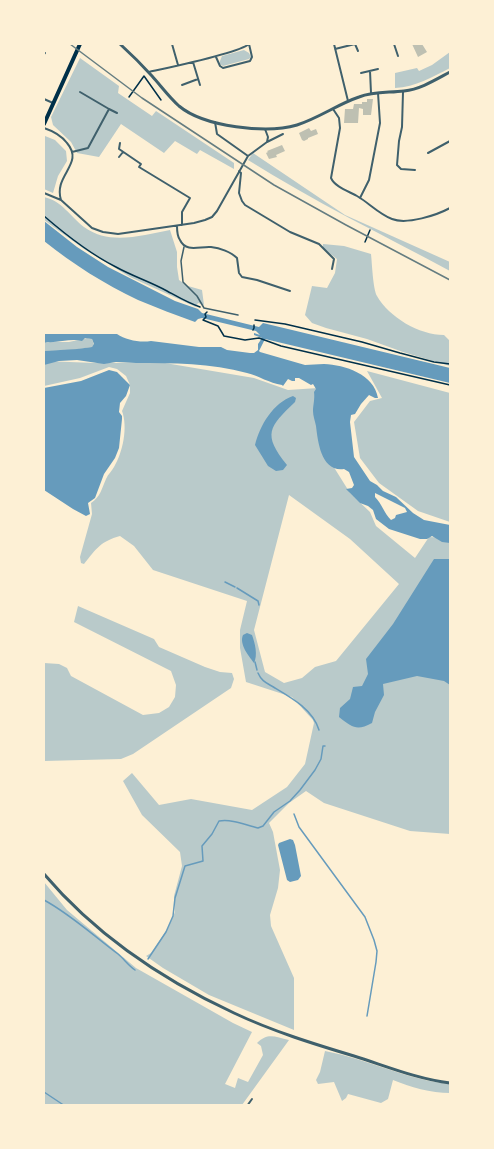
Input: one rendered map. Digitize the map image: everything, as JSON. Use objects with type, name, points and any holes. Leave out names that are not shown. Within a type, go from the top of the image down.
[{"type":"main road","points":[[44,126],[80,44]]},
{"type":"street","points":[[120,44],[183,109],[200,119],[241,127],[278,129],[305,122],[348,101],[371,93],[423,87],[450,72]]},
{"type":"street","points":[[172,44],[178,65]]},
{"type":"street","points":[[148,72],[216,56],[249,44],[252,57],[250,61],[222,67],[216,56]]},
{"type":"street","points":[[334,44],[348,101]]},
{"type":"street","points":[[335,50],[355,44],[358,51]]},
{"type":"street","points":[[394,44],[398,56]]},
{"type":"street","points":[[192,62],[200,85]]},
{"type":"street","points":[[361,74],[378,69]]},
{"type":"street","points":[[370,71],[371,93]]},
{"type":"street","points":[[182,85],[198,79]]},
{"type":"street","points":[[403,91],[402,127],[397,162],[402,169],[415,170]]},
{"type":"street","points":[[80,92],[117,113]]},
{"type":"street","points":[[360,198],[369,180],[380,123],[378,93]]},
{"type":"street","points":[[44,99],[53,103]]},
{"type":"street","points":[[72,152],[88,148],[109,109]]},
{"type":"street","points":[[333,109],[339,118],[340,128],[331,178],[333,183],[392,219],[402,222],[439,214],[450,208]]},
{"type":"street","points":[[215,122],[217,134],[248,157]]},
{"type":"street","points":[[44,126],[63,138],[72,152],[72,161],[59,188],[61,200]]},
{"type":"street","points":[[265,129],[267,142]]},
{"type":"street","points":[[44,193],[61,200],[92,228],[103,232],[118,234],[205,220],[217,212],[248,157],[267,142],[283,134]]},
{"type":"street","points":[[429,153],[450,141]]},
{"type":"street","points":[[120,143],[119,148],[141,164],[139,167],[190,198],[182,212],[182,225]]},
{"type":"street","points":[[119,157],[123,152]]},
{"type":"street","points":[[240,170],[239,194],[242,201],[272,222],[319,244],[334,259],[332,269]]},
{"type":"street","points":[[177,226],[180,241],[185,246],[198,249],[209,247],[231,253],[237,258],[239,273],[242,277],[290,291]]},
{"type":"street","points":[[44,874],[84,915],[124,949],[190,992],[235,1014],[297,1038],[420,1077],[450,1083]]},
{"type":"street","points":[[247,1106],[252,1099]]},
{"type":"lane","points":[[185,246],[181,261],[183,282],[197,296],[204,308],[238,315]]},
{"type":"path","points":[[129,97],[144,76],[161,100]]},
{"type":"path","points":[[44,216],[79,244],[109,263],[186,302],[204,308]]},
{"type":"path","points":[[365,242],[370,230]]},
{"type":"path","points":[[205,314],[205,321],[218,326],[224,336],[245,340],[261,339],[288,348],[450,385]]},
{"type":"path","points":[[255,320],[285,324],[359,341],[434,362],[450,364]]},
{"type":"path","points":[[253,330],[254,326]]},
{"type":"shaded area","points":[[244,50],[249,53],[251,57],[249,59],[223,66],[220,64],[222,56]]},
{"type":"shaded area","points":[[450,52],[450,68],[417,84],[395,88],[395,73],[417,68],[419,71]]},
{"type":"shaded area","points":[[80,58],[119,86],[118,93],[152,116],[156,111],[234,163],[234,169],[200,150],[197,154],[175,141],[164,153],[121,124],[99,157],[77,153],[71,142],[53,125],[51,117]]},
{"type":"shaded area","points":[[45,136],[55,140],[66,151],[67,161],[58,176],[53,193],[44,189]]},
{"type":"shaded area","points":[[253,153],[345,215],[450,262],[450,271],[323,204],[248,160]]},
{"type":"shaded area","points":[[44,197],[61,205],[84,227],[104,236],[126,238],[170,230],[177,252],[179,280],[188,286],[202,290],[204,305],[198,303],[196,307],[130,277],[84,249],[44,220]]},
{"type":"shaded area","points":[[323,244],[344,246],[371,254],[375,288],[382,304],[397,318],[415,328],[444,335],[450,341],[450,366],[312,323],[305,315],[312,286],[327,288],[335,273],[337,259],[323,248]]},
{"type":"shaded area","points":[[92,339],[94,345],[92,347],[44,351],[44,342],[69,342]]},
{"type":"shaded area","points":[[44,361],[165,363],[254,378],[288,390],[318,388],[325,448],[350,493],[370,512],[376,526],[415,558],[429,537],[450,538],[450,834],[410,831],[324,803],[306,791],[289,803],[269,823],[273,832],[280,870],[278,888],[270,915],[271,926],[294,978],[294,1030],[209,995],[146,956],[151,953],[168,928],[175,912],[174,896],[182,866],[180,852],[142,815],[123,781],[132,773],[159,805],[191,799],[252,810],[287,787],[305,764],[313,720],[292,697],[246,682],[240,648],[240,630],[247,601],[153,570],[134,546],[120,536],[103,543],[84,564],[81,563],[80,557],[92,514],[91,503],[97,498],[122,447],[125,424],[122,411],[130,393],[130,385],[126,376],[117,369],[109,367],[80,378],[44,386]],"holes":[[[289,495],[350,539],[399,584],[336,661],[315,667],[302,678],[284,683],[265,672],[254,630]]]},
{"type":"shaded area","points":[[367,371],[450,393],[450,522],[418,511],[379,483],[360,458],[354,422],[370,401],[382,398]]},
{"type":"shaded area","points":[[78,606],[154,639],[159,647],[205,667],[232,673],[234,679],[231,688],[133,754],[121,759],[44,761],[44,663],[59,664],[67,668],[71,676],[143,715],[159,713],[169,707],[175,697],[176,685],[171,671],[74,622]]},
{"type":"shaded area","points":[[44,882],[67,910],[136,968],[252,1032],[225,1084],[235,1088],[238,1078],[248,1082],[263,1055],[261,1046],[257,1043],[265,1037],[272,1036],[289,1040],[242,1105],[44,1105]]},
{"type":"shaded area","points":[[325,1051],[418,1078],[450,1084],[450,1093],[421,1089],[393,1080],[388,1099],[381,1103],[348,1094],[342,1101],[334,1082],[318,1084],[316,1080]]},
{"type":"water","points":[[44,221],[77,247],[108,267],[175,301],[198,309],[202,313],[259,327],[263,323],[450,368],[450,383],[265,339],[259,351],[305,365],[341,366],[357,372],[371,383],[378,398],[369,395],[355,414],[351,415],[354,457],[370,481],[396,497],[413,513],[424,520],[450,525],[450,543],[442,542],[432,536],[420,539],[389,529],[376,519],[373,510],[360,503],[346,489],[354,485],[349,472],[330,466],[322,455],[313,413],[316,389],[313,384],[295,378],[295,381],[288,379],[283,386],[251,374],[192,364],[116,362],[104,364],[77,360],[44,365],[44,351],[92,347],[94,344],[92,339],[85,338],[82,341],[44,343],[44,334],[117,334],[138,341],[221,347],[250,353],[258,350],[258,344],[262,338],[254,335],[254,333],[260,335],[256,331],[202,318],[195,322],[138,300],[89,273],[44,241]],"holes":[[[375,493],[405,508],[407,512],[396,515],[391,520],[375,497]]]},
{"type":"water","points":[[109,370],[117,372],[130,385],[126,396],[120,403],[119,412],[122,419],[119,448],[104,474],[95,498],[88,503],[90,514],[86,516],[44,490],[44,388],[81,381]]},
{"type":"water","points":[[293,396],[296,398],[295,402],[279,418],[272,431],[274,446],[287,465],[283,470],[276,471],[268,466],[255,445],[268,416],[279,404]]},
{"type":"water","points":[[434,559],[450,559],[450,685],[444,681],[417,676],[383,684],[384,695],[372,723],[359,728],[352,726],[339,717],[340,708],[350,699],[353,687],[362,686],[368,674],[366,659],[393,624]]},
{"type":"water","points":[[247,633],[252,635],[255,645],[254,663],[242,642],[243,635]]},
{"type":"water","points":[[290,839],[295,845],[301,876],[298,880],[290,882],[287,880],[278,845]]},
{"type":"building","points":[[412,44],[422,44],[427,52],[418,57]]},
{"type":"building","points":[[367,99],[373,99],[371,115],[363,115],[363,109],[359,108],[358,123],[344,123],[345,109],[353,109],[354,104],[362,104],[362,102],[367,102]]},
{"type":"building","points":[[309,128],[311,131],[316,129],[318,134],[304,141],[299,133]]},
{"type":"building","points":[[282,145],[285,151],[269,159],[267,151]]},
{"type":"waterway","points":[[225,582],[235,587]]},
{"type":"waterway","points":[[237,588],[258,601],[259,605]]},
{"type":"waterway","points":[[255,662],[257,670]]},
{"type":"waterway","points":[[258,673],[265,682],[295,700],[307,711],[319,730]]},
{"type":"waterway","points":[[148,959],[166,932],[173,916],[175,898],[185,866],[203,861],[202,846],[219,821],[258,828],[263,826],[274,812],[290,801],[300,790],[315,770],[321,759],[323,746],[325,746]]},
{"type":"waterway","points":[[294,814],[299,827],[365,917],[374,940],[377,951],[376,962],[367,1016]]},
{"type":"waterway","points":[[44,900],[82,926],[135,970]]},
{"type":"waterway","points":[[44,1092],[65,1106]]},
{"type":"railway","points":[[70,44],[142,98],[274,185],[450,280]]}]
